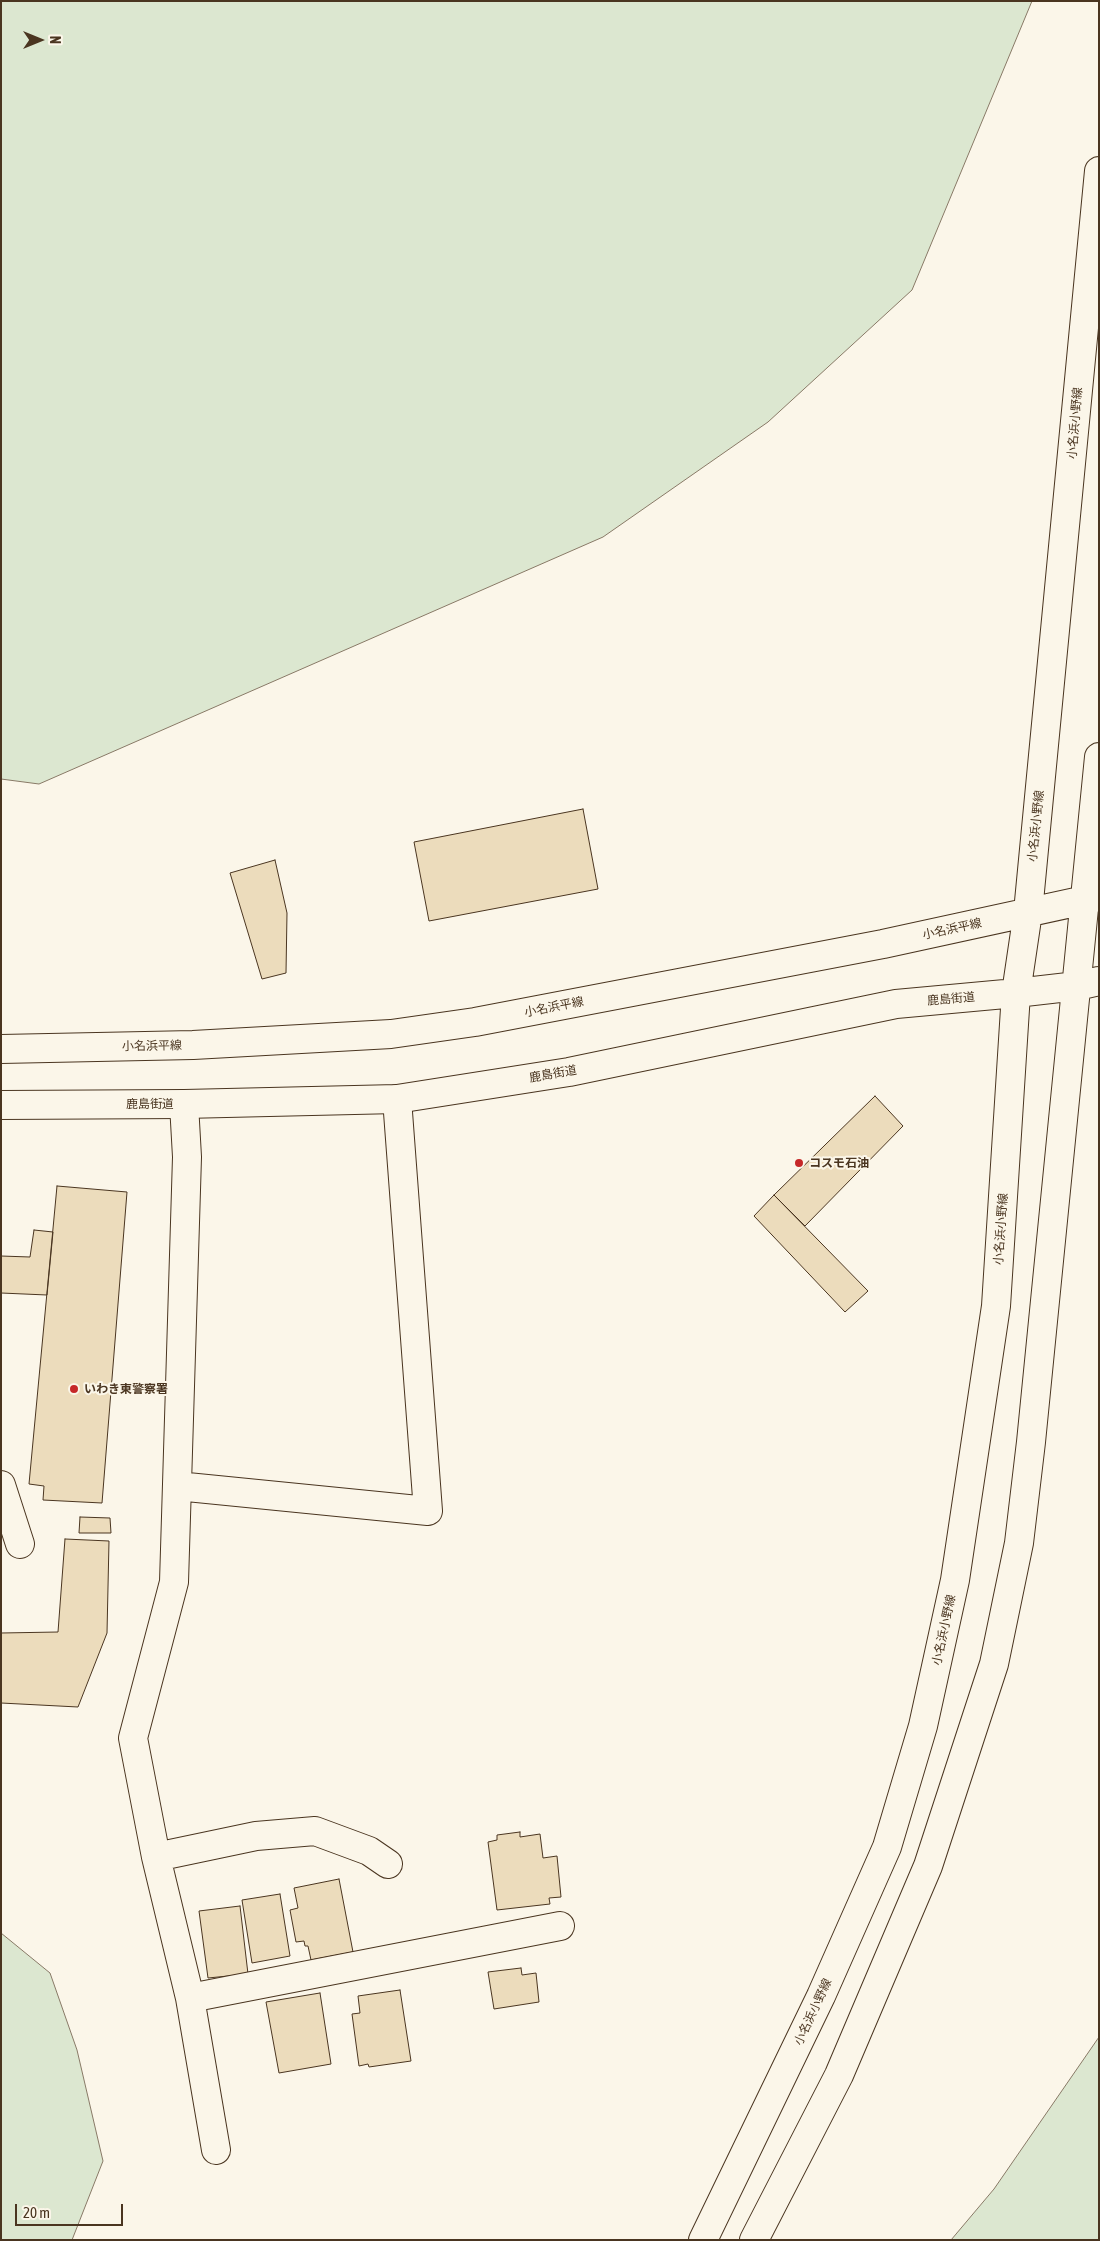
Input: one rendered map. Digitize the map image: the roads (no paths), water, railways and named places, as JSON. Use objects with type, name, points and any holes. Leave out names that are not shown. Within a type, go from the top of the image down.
[{"type":"main road","name":"小名浜小野線","points":[[703,2240],[821,1996],[887,1847],[922,1726],[955,1580],[996,1306],[1016,993],[1028,912],[1099,171]]},
{"type":"main road","points":[[754,2240],[839,2075],[928,1866],[994,1664],[1019,1543],[1088,984],[1099,757]]},
{"type":"main road","name":"小名浜平線","points":[[1,1050],[193,1045],[391,1034],[485,1020],[796,961],[1092,899]]},
{"type":"main road","name":"鹿島街道","points":[[1,1105],[184,1104],[397,1098],[569,1072],[896,1004],[1088,984]]},
{"type":"main road","points":[[177,1486],[428,1511],[397,1098]]},
{"type":"main road","points":[[184,1104],[187,1157],[174,1582],[133,1738],[156,1857],[190,1998],[216,2150]]},
{"type":"main road","points":[[1,1485],[20,1544]]},
{"type":"main road","points":[[156,1857],[256,1836],[315,1830],[369,1851],[388,1864]]},
{"type":"main road","points":[[190,1998],[560,1926]]},
{"type":"place","name":"コスモ石油","points":[[799,1163]]},
{"type":"place","name":"いわき東警察署","points":[[74,1389]]}]
